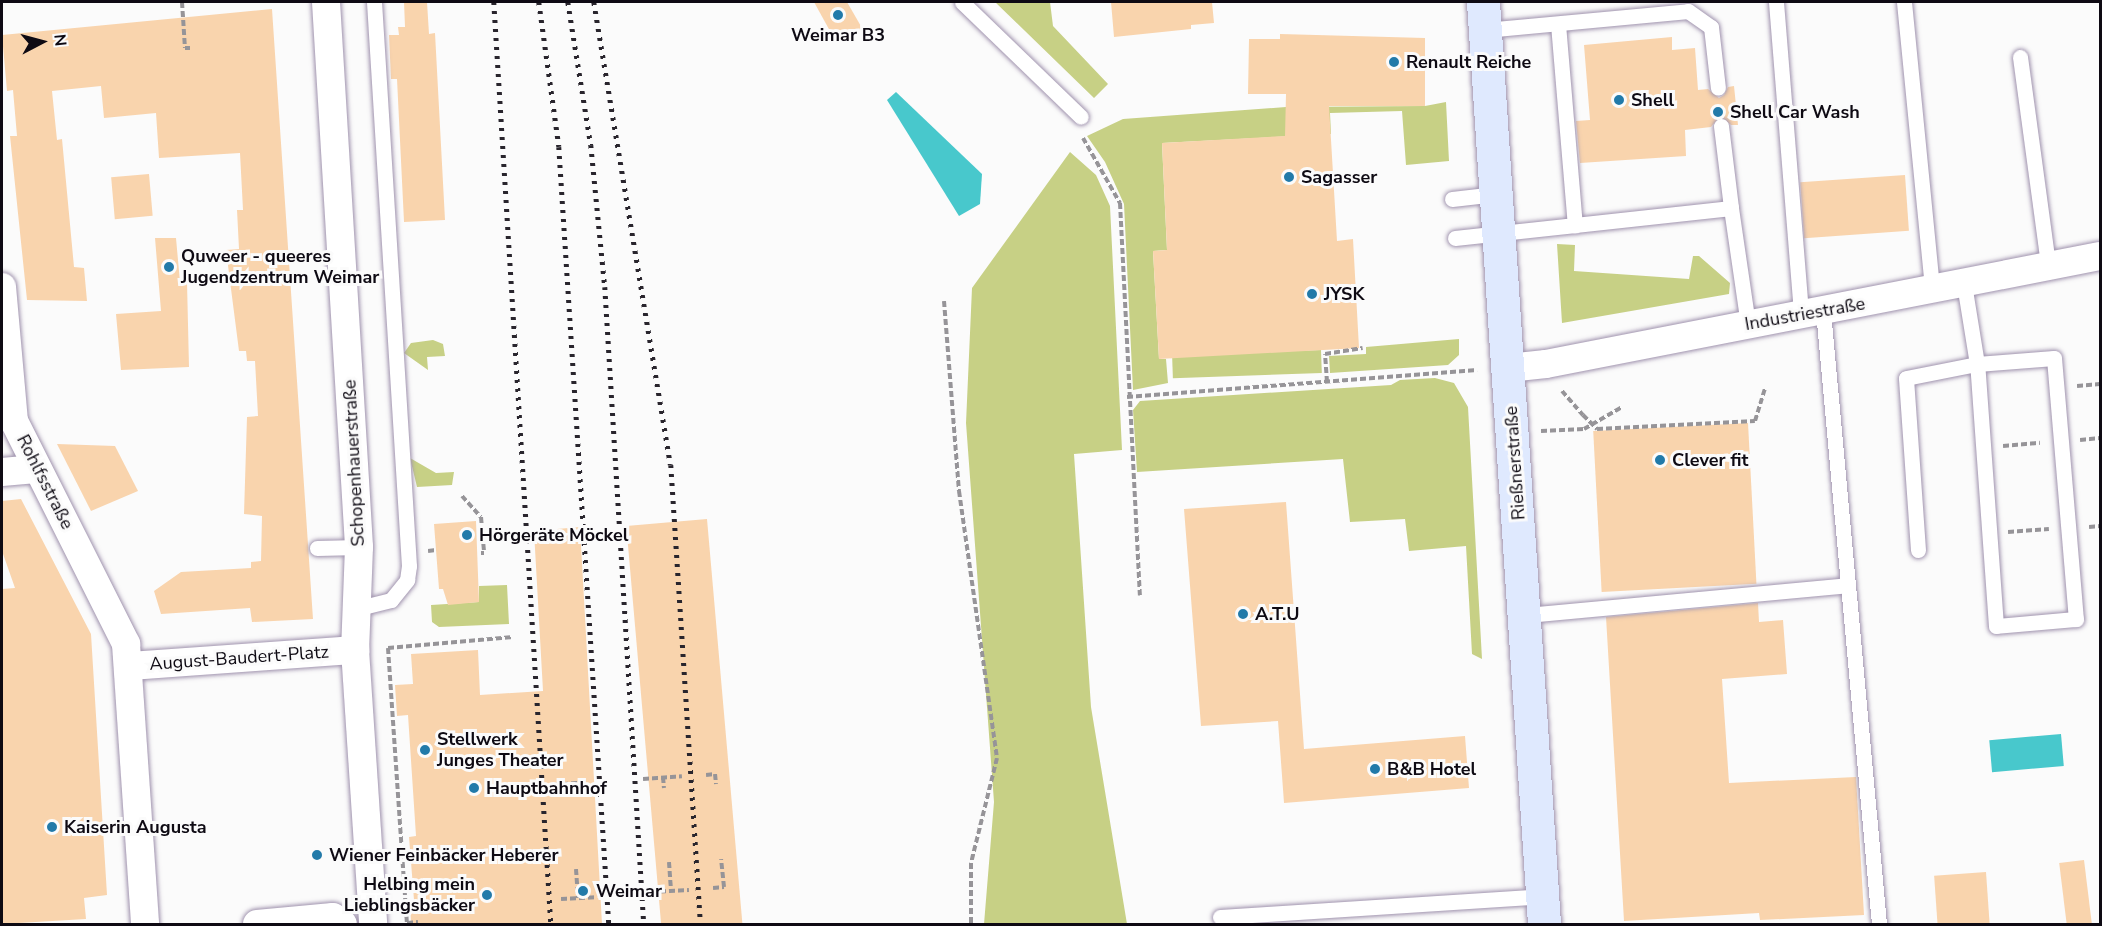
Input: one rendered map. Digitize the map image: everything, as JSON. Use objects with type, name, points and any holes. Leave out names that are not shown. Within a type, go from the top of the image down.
[{"type":"street","name":"Schopenhauerstraße","points":[[326,2],[359,547],[359,608],[355,650],[373,924]]},
{"type":"street","name":"Rießnerstraße","points":[[1484,16],[1526,615],[1543,910]]},
{"type":"street","name":"Industriestraße","points":[[1508,368],[1812,313],[2100,256]]},
{"type":"street","name":"Rohlfsstraße","points":[[2,287],[14,421],[36,469],[116,620],[130,666]]},
{"type":"street","points":[[2,472],[36,469]]},
{"type":"street","name":"August-Baudert-Platz","points":[[145,924],[130,666],[355,650]]},
{"type":"street","points":[[257,924],[333,917],[343,924]]},
{"type":"lane","points":[[359,608],[391,600],[407,580],[409,566],[374,2]]},
{"type":"lane","points":[[962,2],[1081,117]]},
{"type":"lane","points":[[1776,2],[1812,313],[1848,585],[1879,924]]},
{"type":"lane","points":[[1904,2],[1932,290]]},
{"type":"lane","points":[[1484,16],[1558,24],[1688,11],[1711,27],[1718,88]]},
{"type":"lane","points":[[1558,24],[1575,225]]},
{"type":"lane","points":[[2020,57],[2048,265]]},
{"type":"lane","points":[[1721,126],[1748,324]]},
{"type":"lane","points":[[1452,199],[1496,194]]},
{"type":"lane","points":[[1455,238],[1731,208]]},
{"type":"lane","points":[[1918,550],[1906,378],[1977,364],[2054,358],[2076,619],[1996,626],[1977,364],[1964,284]]},
{"type":"lane","points":[[317,548],[359,547]]},
{"type":"lane","points":[[1526,615],[1848,585]]},
{"type":"lane","points":[[1220,917],[1543,910]]},
{"type":"path","points":[[182,2],[185,48],[190,48]]},
{"type":"path","points":[[1081,117],[1081,136],[1120,203],[1127,397],[1140,595]]},
{"type":"path","points":[[944,301],[960,491],[998,758],[971,863],[971,924]]},
{"type":"path","points":[[1327,382],[1325,354],[1363,348]]},
{"type":"path","points":[[1127,397],[1508,368]]},
{"type":"path","points":[[1562,392],[1597,429],[1755,421],[1765,388]]},
{"type":"path","points":[[1540,431],[1584,429],[1622,407]]},
{"type":"path","points":[[462,496],[482,517],[484,553],[481,553]]},
{"type":"path","points":[[355,650],[513,637]]},
{"type":"path","points":[[388,648],[407,924]]},
{"type":"path","points":[[706,775],[716,774],[716,784]]},
{"type":"path","points":[[643,779],[682,776]]},
{"type":"path","points":[[663,777],[664,788]]},
{"type":"path","points":[[553,785],[588,782]]},
{"type":"path","points":[[570,784],[570,794]]},
{"type":"path","points":[[402,853],[411,853]]},
{"type":"path","points":[[713,888],[724,887],[722,859]]},
{"type":"path","points":[[669,862],[671,891]]},
{"type":"path","points":[[576,868],[578,898]]},
{"type":"path","points":[[651,892],[689,890]]},
{"type":"path","points":[[561,899],[596,897]]},
{"type":"green space","points":[[995,2],[1050,2],[1053,26],[1108,84],[1094,98]]},
{"type":"green space","points":[[1446,102],[1449,161],[1406,165],[1402,111],[1330,113],[1331,134],[1162,143],[1167,250],[1153,251],[1159,359],[1166,359],[1168,383],[1133,390],[1124,204],[1105,162],[1087,136],[1123,119],[1286,107],[1425,106]]},
{"type":"green space","points":[[1070,152],[1096,175],[1110,206],[1122,450],[1074,454],[1091,707],[1127,924],[984,924],[994,802],[966,423],[972,288]]},
{"type":"green space","points":[[1557,244],[1575,245],[1574,271],[1689,279],[1693,256],[1699,256],[1730,283],[1729,294],[1562,323]]},
{"type":"green space","points":[[1459,339],[1459,355],[1448,365],[1330,373],[1329,356],[1366,354],[1366,347]]},
{"type":"green space","points":[[433,340],[443,344],[445,356],[427,357],[428,370],[404,353],[411,343]]},
{"type":"green space","points":[[1321,350],[1322,373],[1173,378],[1172,355]]},
{"type":"green space","points":[[1435,378],[1454,383],[1468,407],[1482,659],[1472,654],[1466,546],[1409,551],[1405,519],[1350,522],[1343,459],[1137,472],[1133,410],[1140,401],[1391,385],[1400,380]]},
{"type":"green space","points":[[410,458],[436,473],[454,472],[452,485],[417,487]]},
{"type":"green space","points":[[507,585],[509,624],[439,627],[432,622],[431,605],[479,602],[479,586]]},
{"type":"water","points":[[896,92],[982,174],[980,204],[959,216],[887,100]]},
{"type":"water","points":[[2061,734],[2064,766],[1992,772],[1989,740]]},
{"type":"building","points":[[404,2],[427,2],[429,34],[435,33],[445,220],[404,222],[397,79],[391,79],[389,35],[399,35],[398,27],[405,27]]},
{"type":"building","name":"Weimar B3","points":[[814,2],[847,2],[862,28],[836,42]]},
{"type":"building","points":[[1111,2],[1212,2],[1214,23],[1191,25],[1191,29],[1114,37]]},
{"type":"building","points":[[272,9],[313,619],[252,622],[250,608],[161,614],[154,591],[181,572],[251,568],[251,562],[261,561],[262,516],[244,514],[247,417],[258,416],[255,361],[247,361],[246,351],[239,351],[226,250],[239,249],[237,210],[243,210],[240,153],[159,158],[156,113],[104,118],[101,86],[52,91],[57,140],[62,139],[74,267],[84,268],[87,301],[27,300],[10,136],[17,136],[13,90],[7,91],[2,35]]},
{"type":"building","points":[[1280,34],[1425,38],[1425,106],[1329,106],[1337,241],[1353,239],[1359,348],[1159,359],[1153,251],[1167,250],[1162,143],[1285,136],[1286,94],[1248,94],[1249,39],[1280,39]]},
{"type":"building","points":[[1672,37],[1672,50],[1695,48],[1698,90],[1708,89],[1719,98],[1724,95],[1728,87],[1734,86],[1738,125],[1731,125],[1720,116],[1711,127],[1685,130],[1686,156],[1580,163],[1576,121],[1590,120],[1584,45]]},
{"type":"building","points":[[149,174],[153,216],[115,219],[111,177]]},
{"type":"building","points":[[1905,175],[1909,231],[1804,238],[1800,182]]},
{"type":"building","points":[[155,238],[176,238],[180,282],[187,282],[189,367],[121,370],[116,314],[161,311]]},
{"type":"building","points":[[1748,423],[1756,584],[1602,592],[1593,431]]},
{"type":"building","points":[[57,444],[115,446],[138,491],[91,511]]},
{"type":"building","points":[[21,499],[91,634],[107,895],[84,898],[86,919],[2,924],[2,589],[15,588],[2,551],[2,501]]},
{"type":"building","points":[[1286,502],[1304,749],[1465,736],[1469,788],[1284,803],[1278,721],[1201,726],[1184,509]]},
{"type":"building","points":[[707,519],[742,923],[661,924],[626,526]]},
{"type":"building","points":[[476,521],[479,602],[448,605],[443,589],[439,589],[434,524]]},
{"type":"building","points":[[580,527],[602,924],[411,924],[410,901],[414,900],[409,837],[416,836],[408,715],[397,716],[395,685],[413,684],[411,654],[478,650],[480,695],[543,691],[534,531]]},
{"type":"building","points":[[1758,603],[1759,622],[1783,620],[1787,674],[1722,679],[1729,783],[1856,777],[1864,915],[1760,920],[1759,913],[1624,921],[1606,617]]},
{"type":"building","points":[[2084,860],[2092,924],[2067,924],[2059,863]]},
{"type":"building","points":[[1986,872],[1990,924],[1938,924],[1934,876]]},
{"type":"railway","points":[[494,2],[551,924]]},
{"type":"railway","points":[[539,2],[559,147],[609,924]]},
{"type":"railway","points":[[568,2],[591,145],[605,287],[644,924]]},
{"type":"railway","points":[[594,2],[671,465],[701,924]]},
{"type":"place","name":"Weimar B3","points":[[838,15]]},
{"type":"place","name":"Renault Reiche","points":[[1394,62]]},
{"type":"place","name":"Shell","points":[[1619,100]]},
{"type":"place","name":"Shell Car Wash","points":[[1718,112]]},
{"type":"place","name":"Sagasser","points":[[1289,177]]},
{"type":"place","name":"Quweer - queeres Jugendzentrum Weimar","points":[[169,267]]},
{"type":"place","name":"JYSK","points":[[1312,294]]},
{"type":"place","name":"Clever fit","points":[[1660,460]]},
{"type":"place","name":"Hörgeräte Möckel","points":[[467,535]]},
{"type":"place","name":"A.T.U","points":[[1243,614]]},
{"type":"place","name":"Stellwerk Junges Theater","points":[[425,750]]},
{"type":"place","name":"B&B Hotel","points":[[1375,769]]},
{"type":"place","name":"Hauptbahnhof","points":[[474,788]]},
{"type":"place","name":"Kaiserin Augusta","points":[[52,827]]},
{"type":"place","name":"Wiener Feinbäcker Heberer","points":[[317,855]]},
{"type":"place","name":"Weimar","points":[[583,891]]},
{"type":"place","name":"Helbing mein Lieblingsbäcker","points":[[487,895]]}]
